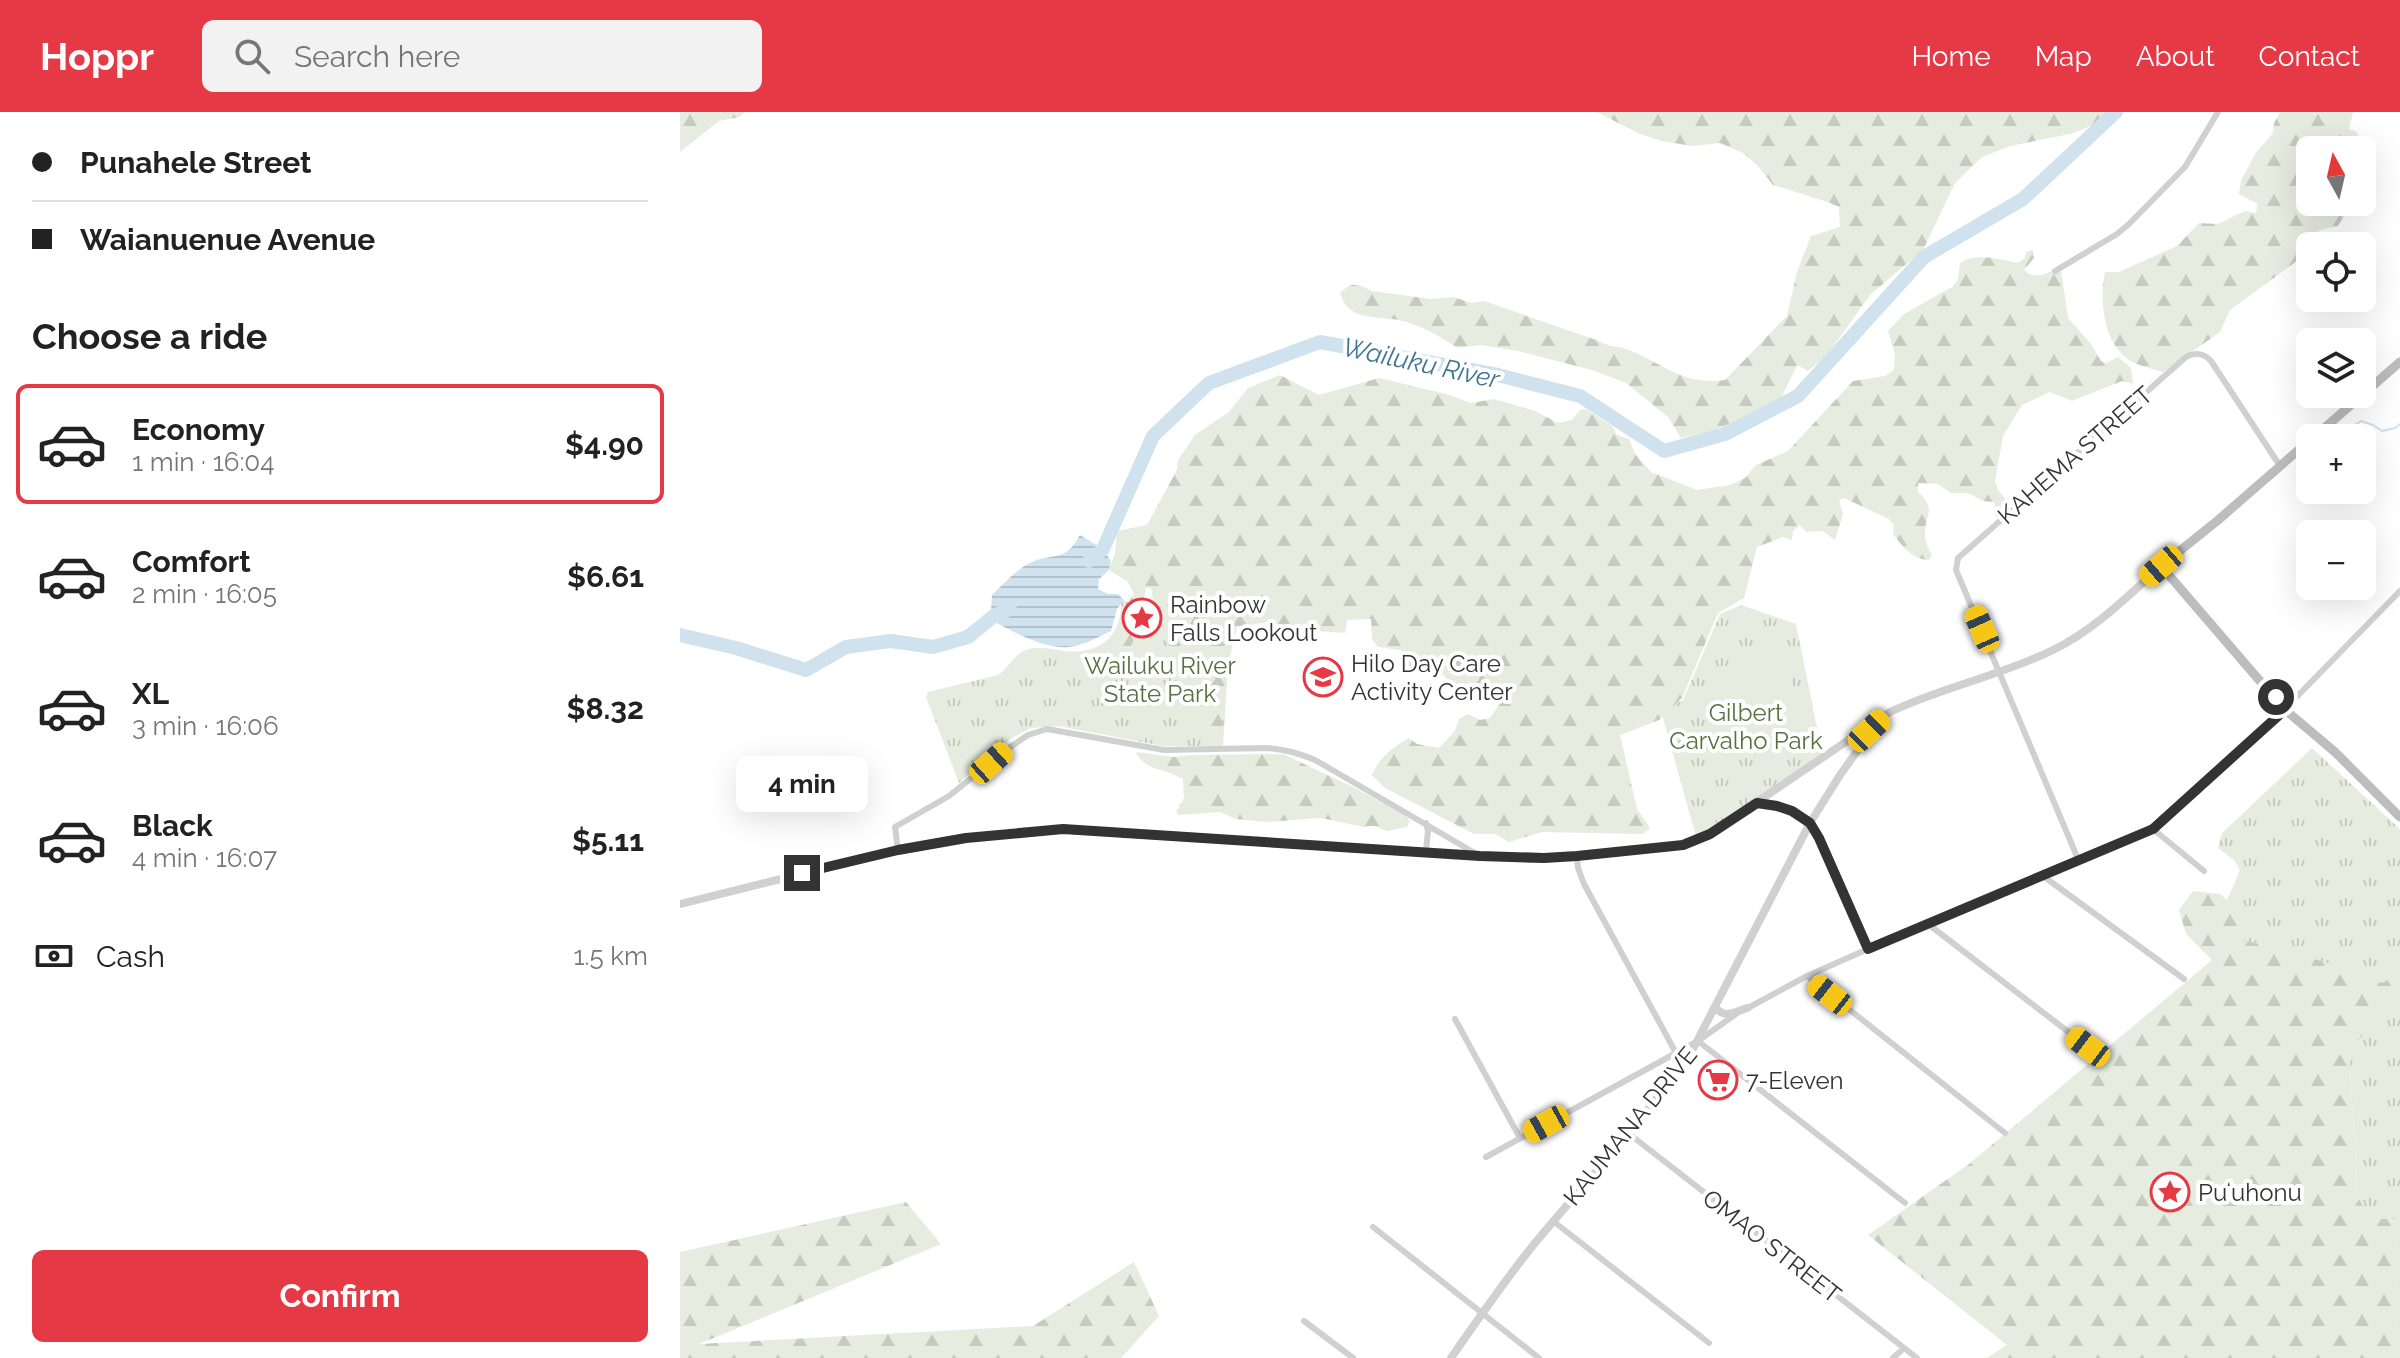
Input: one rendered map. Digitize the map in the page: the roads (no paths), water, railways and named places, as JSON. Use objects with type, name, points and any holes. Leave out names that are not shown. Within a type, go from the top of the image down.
[{"type":"main road","points":[[2328,424],[2400,362]]},
{"type":"main road","points":[[2296,452],[2161,566],[2284,709],[2335,752],[2400,817]]},
{"type":"street","points":[[2055,271],[2129,224],[2185,167],[2218,112]]},
{"type":"street","name":"KAHEMA STREET","points":[[1999,671],[1956,570],[1960,556],[2186,357],[2199,354],[2211,361],[2280,466]]},
{"type":"street","points":[[680,904],[898,850],[966,838],[1063,829],[1544,858],[1683,845],[1710,834],[1871,723],[1921,697],[2043,655],[2072,639],[2098,622],[2161,566]]},
{"type":"street","points":[[1486,1157],[1698,1041],[1719,1024],[1807,976],[2153,829],[2284,709],[2400,591]]},
{"type":"street","points":[[1999,671],[2078,859]]},
{"type":"street","name":"KAUMANA DRIVE","points":[[1451,1358],[1553,1221],[1674,1076],[1698,1041],[1810,823],[1869,731],[1885,716]]},
{"type":"street","points":[[898,850],[895,827],[949,796],[1028,735],[1047,729],[1164,750],[1224,747],[1284,749],[1315,760],[1480,856]]},
{"type":"street","points":[[1757,803],[1785,808],[1810,823],[1868,949]]},
{"type":"street","points":[[1426,823],[1426,851]]},
{"type":"street","points":[[2153,829],[2204,871]]},
{"type":"street","points":[[1577,856],[1584,884],[1676,1053]]},
{"type":"street","points":[[2043,876],[2184,979]]},
{"type":"street","points":[[1928,924],[2088,1047]]},
{"type":"street","points":[[1807,976],[2005,1133]]},
{"type":"street","points":[[1716,1008],[1728,1015],[1747,1008]]},
{"type":"street","points":[[1455,1019],[1520,1138]]},
{"type":"street","points":[[1698,1041],[1905,1203]]},
{"type":"street","name":"OMAO STREET","points":[[1628,1133],[1917,1358]]},
{"type":"street","points":[[1553,1221],[1709,1343]]},
{"type":"street","points":[[1373,1227],[1539,1358]]},
{"type":"street","points":[[1304,1321],[1353,1358]]},
{"type":"street","points":[[1893,1358],[1904,1348]]},
{"type":"water","points":[[1080,535],[1103,549],[1111,561],[1109,570],[1099,579],[1098,589],[1108,594],[1118,594],[1124,600],[1117,609],[1111,631],[1080,644],[1060,647],[1032,640],[997,623],[991,610],[992,595],[1027,565],[1069,550]]},
{"type":"waterway","name":"Wailuku River","points":[[1089,561],[1103,549],[1153,436],[1209,383],[1320,342],[1498,375],[1580,396],[1664,451],[1725,434],[1798,396],[1924,257],[2023,199],[2116,112]]},
{"type":"waterway","points":[[2356,424],[2361,421],[2370,424]]},
{"type":"waterway","points":[[2376,427],[2382,431],[2400,424]]},
{"type":"waterway","name":"Wailuku River","points":[[680,635],[736,648],[806,670],[846,647],[891,641],[933,647],[968,637],[995,615],[1010,609]]},
{"type":"place","name":"Rainbow Falls Lookout","points":[[1142,618]]},
{"type":"place","name":"Hilo Day Care Activity Center","points":[[1323,677]]},
{"type":"place","name":"7-Eleven","points":[[1718,1080]]},
{"type":"place","name":"Puʻuhonu","points":[[2170,1192]]},
{"type":"park label","name":"Wailuku River State Park","points":[[1160,679]]},
{"type":"park label","name":"Gilbert Carvalho Park","points":[[1746,726]]}]
